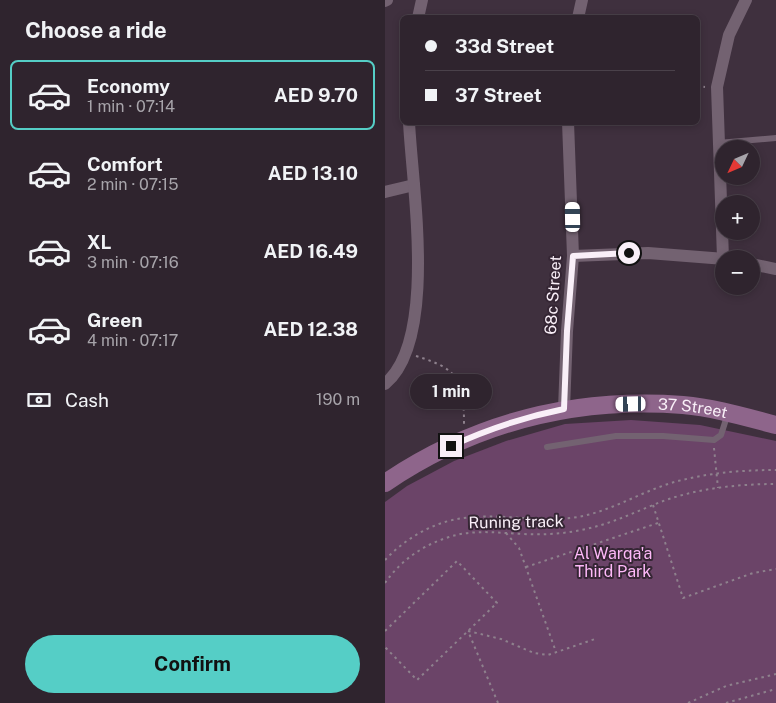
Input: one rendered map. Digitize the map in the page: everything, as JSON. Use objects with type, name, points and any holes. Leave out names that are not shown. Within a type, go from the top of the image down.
[{"type":"street","points":[[419,15],[422,0]]},
{"type":"street","points":[[579,15],[582,0]]},
{"type":"street","points":[[718,140],[716,104],[722,61],[729,35],[746,0]]},
{"type":"street","points":[[385,384],[399,368],[407,352],[413,319],[418,252],[409,125]]},
{"type":"street","name":"68c Street","points":[[564,409],[567,331],[573,256],[568,125]]},
{"type":"street","points":[[385,192],[414,185]]},
{"type":"street","points":[[720,185],[724,250]]},
{"type":"street","points":[[573,256],[648,253],[715,258]]},
{"type":"street","points":[[760,265],[776,268]]},
{"type":"street","name":"37 Street","points":[[385,483],[420,462],[464,440],[530,416],[564,409],[604,404],[685,406],[728,412],[776,425]]},
{"type":"lane","points":[[753,140],[776,138]]},
{"type":"lane","points":[[547,447],[616,436],[663,436],[714,440],[721,435],[728,412]]},
{"type":"path","points":[[407,352],[444,365],[459,381],[464,402],[464,440]]},
{"type":"path","points":[[714,440],[718,488]]},
{"type":"path","points":[[385,560],[409,540],[446,522],[487,516],[543,520],[579,516],[613,507],[670,484],[716,474],[776,470]]},
{"type":"path","name":"Runing track","points":[[385,583],[402,563],[433,543],[468,532],[543,534],[581,530],[618,520],[653,505],[718,488],[776,484]]},
{"type":"path","points":[[653,505],[683,598],[753,573],[776,569]]},
{"type":"path","points":[[526,567],[658,523]]},
{"type":"path","points":[[505,532],[519,548],[556,652]]},
{"type":"path","points":[[385,631],[457,561],[497,602],[417,680],[385,647]]},
{"type":"path","points":[[468,631],[501,639],[534,654],[547,655],[595,639]]},
{"type":"path","points":[[468,631],[498,703]]},
{"type":"path","points":[[688,703],[726,686],[776,674]]},
{"type":"path","points":[[726,703],[776,689]]},
{"type":"green space","name":"Al Warqa'a Third Park","points":[[631,420],[700,425],[776,441],[776,703],[385,703],[385,502],[407,486],[454,461],[506,441],[565,424]]},
{"type":"route","points":[[451,446],[497,426],[530,416],[564,409],[569,292],[573,256],[629,253]]}]
